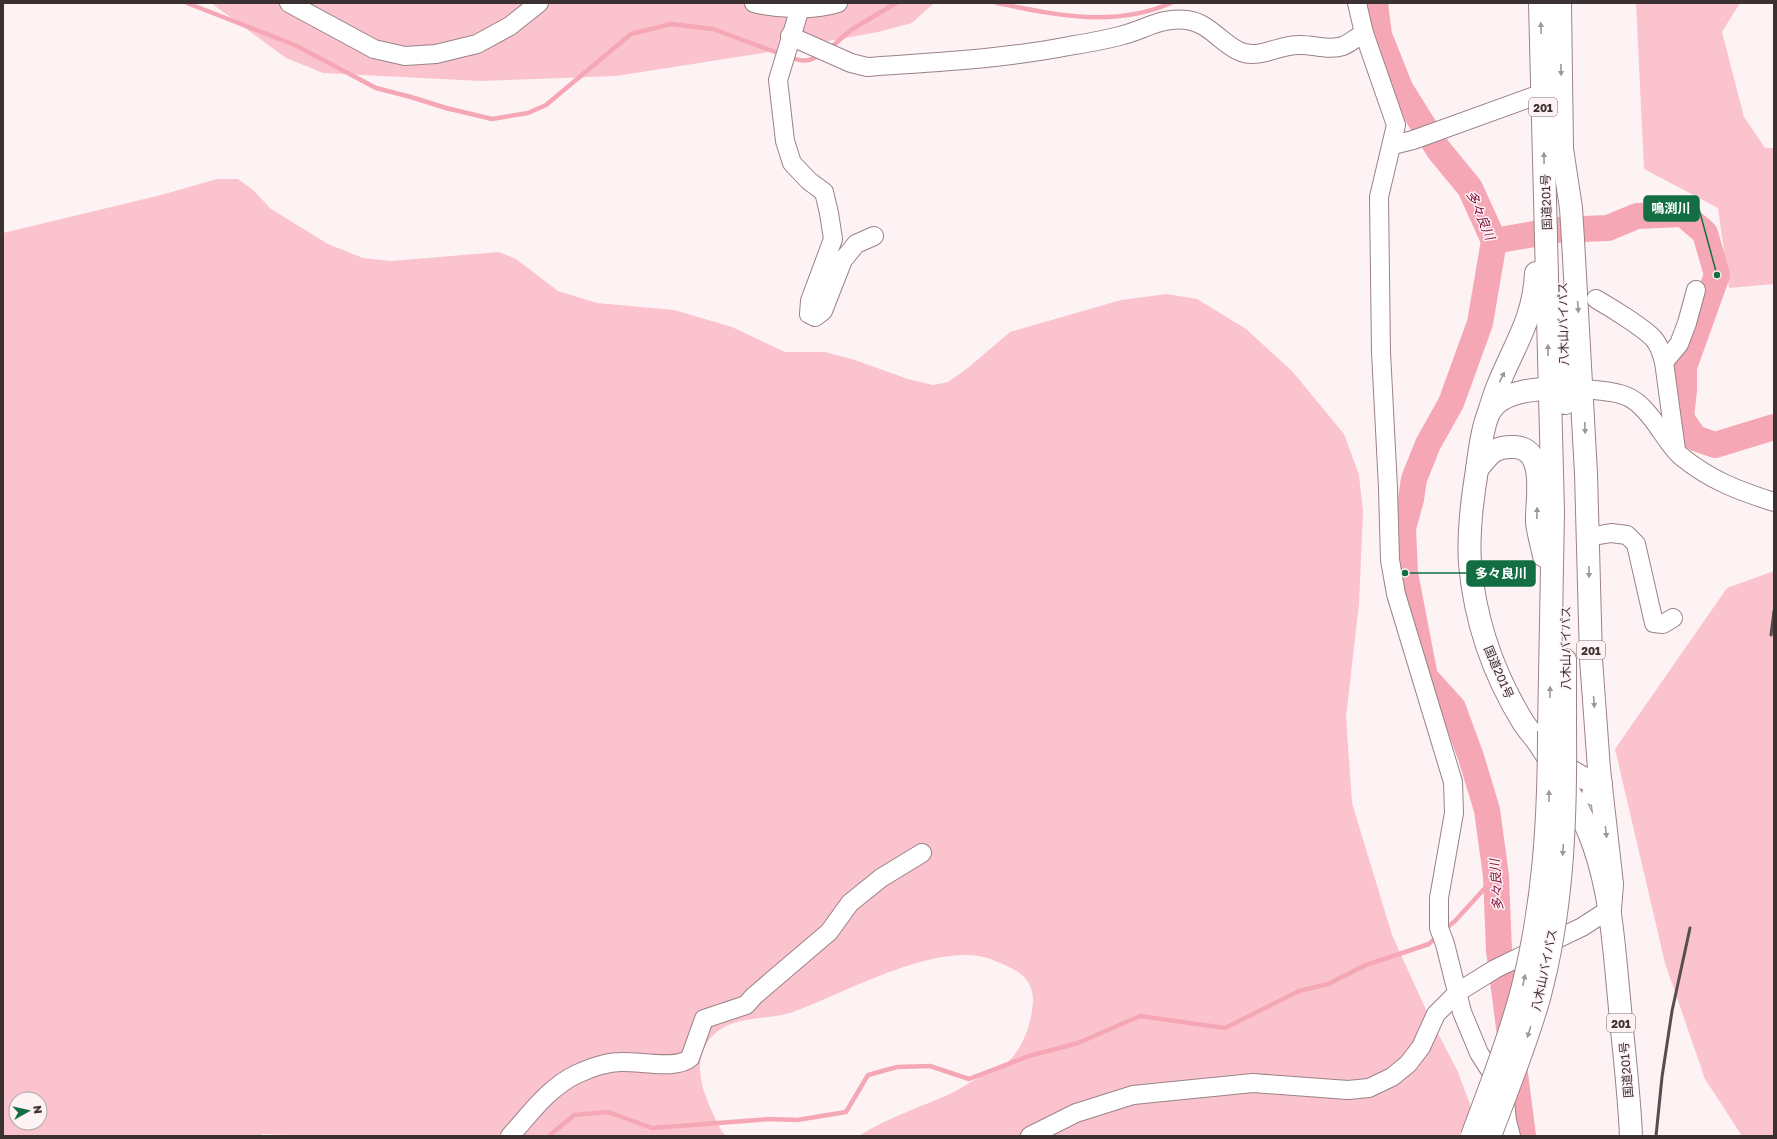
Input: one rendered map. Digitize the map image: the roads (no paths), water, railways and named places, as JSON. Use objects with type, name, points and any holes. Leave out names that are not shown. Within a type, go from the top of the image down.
[{"type":"highway","name":"国道201号","points":[[1540,3],[1552,92],[1562,149],[1560,210]]},
{"type":"highway","name":"国道201号","points":[[1560,3],[1552,92],[1560,210],[1566,389],[1588,537],[1591,659],[1601,784],[1612,884],[1610,910]]},
{"type":"highway","name":"国道201号","points":[[1561,241],[1536,256],[1535,294],[1520,339],[1498,383],[1489,414],[1473,494],[1470,563],[1478,613],[1486,640],[1503,684],[1524,723],[1551,734],[1571,799],[1594,845],[1610,910],[1631,1136]]},
{"type":"highway","name":"八木山バイパス","points":[[1472,1136],[1505,1045],[1522,990],[1532,945],[1545,854],[1549,800],[1566,389],[1561,241]]},
{"type":"highway","name":"国道201号","points":[[1489,414],[1504,397],[1516,393],[1566,389]]},
{"type":"highway","name":"八木山バイパス","points":[[1490,1136],[1526,1042],[1539,997],[1550,949],[1563,855],[1566,801],[1551,734],[1553,512],[1566,389]]},
{"type":"highway","points":[[1477,469],[1496,449],[1518,447],[1530,454],[1536,464],[1538,479],[1537,523],[1552,592]]},
{"type":"highway","points":[[1551,734],[1566,768],[1584,780],[1601,784],[1593,794],[1583,800],[1571,799]]},
{"type":"street","points":[[288,3],[374,49],[406,56],[436,54],[477,44],[510,26],[539,3]]},
{"type":"street","points":[[754,3],[764,6],[800,8],[838,3]]},
{"type":"street","points":[[1357,3],[1364,33],[1396,125],[1393,145],[1379,198],[1378,241],[1390,560],[1396,594],[1453,782],[1454,813],[1439,898],[1442,936],[1458,992],[1462,1012],[1479,1053],[1504,1092],[1507,1121],[1511,1136]]},
{"type":"street","points":[[800,8],[790,36],[778,80],[785,141],[792,163],[809,182],[824,192],[830,213],[833,239],[810,301],[809,314],[815,317],[823,311],[843,260],[856,244],[874,236]]},
{"type":"street","points":[[790,36],[814,48],[851,63],[867,67],[973,59],[1068,47],[1124,35],[1154,23],[1170,20],[1187,20],[1202,24],[1229,45],[1242,52],[1258,54],[1297,44],[1330,48],[1342,46],[1364,33]]},
{"type":"street","points":[[1393,145],[1413,140],[1457,123],[1552,92]]},
{"type":"street","points":[[1664,362],[1679,344],[1687,323],[1696,290]]},
{"type":"street","points":[[1596,299],[1654,339],[1661,351],[1664,362],[1676,451]]},
{"type":"street","points":[[1566,389],[1626,395],[1638,402],[1648,411],[1681,457],[1715,480],[1744,493],[1774,502]]},
{"type":"street","points":[[1588,537],[1611,533],[1627,535],[1636,544],[1654,623],[1663,624],[1673,618]]},
{"type":"street","points":[[510,1136],[558,1084],[578,1073],[607,1064],[620,1062],[685,1063],[690,1058],[704,1019],[746,1005],[754,996],[829,932],[850,904],[881,878],[922,853]]},
{"type":"street","points":[[1030,1136],[1076,1113],[1133,1095],[1253,1083],[1348,1090],[1369,1088],[1392,1077],[1408,1064],[1421,1047],[1436,1014],[1458,992],[1495,969],[1582,927],[1610,910]]},
{"type":"waterway","points":[[187,3],[295,45],[376,88],[446,108],[492,119],[528,113],[546,105],[631,34],[671,24],[713,29],[783,55]]},
{"type":"waterway","points":[[829,49],[851,30],[896,3]]},
{"type":"waterway","points":[[997,3],[1041,12],[1084,17],[1128,15],[1149,11],[1171,3]]},
{"type":"waterway","name":"多々良川","points":[[1375,3],[1379,35],[1400,88],[1438,149],[1470,188],[1494,241],[1480,323],[1451,403],[1428,444],[1414,479],[1411,499],[1403,528],[1405,573],[1425,677],[1453,708],[1471,757],[1487,810],[1496,876],[1499,950],[1523,1136]]},
{"type":"waterway","points":[[790,57],[798,60],[805,60],[812,59],[820,55]]},
{"type":"waterway","points":[[1494,241],[1557,230],[1608,228],[1637,216],[1683,214],[1705,233],[1717,275],[1684,367],[1684,390],[1681,418],[1695,438],[1715,445],[1774,427]]},
{"type":"waterway","points":[[1444,930],[1455,921],[1496,876]]},
{"type":"waterway","points":[[549,1136],[574,1115],[608,1112],[652,1128],[769,1119],[797,1120],[846,1112],[868,1075],[897,1067],[930,1066],[969,1079],[1029,1056],[1078,1043],[1140,1016],[1225,1028],[1299,991],[1328,984],[1366,965],[1429,944],[1437,936]]},
{"type":"railway","points":[[1771,635],[1774,611]]},
{"type":"railway","points":[[1656,1136],[1662,1077],[1672,1011],[1690,928]]},
{"type":"place","name":"鳴渕川","points":[[1717,275]]},
{"type":"place","name":"多々良川","points":[[1405,573]]}]
